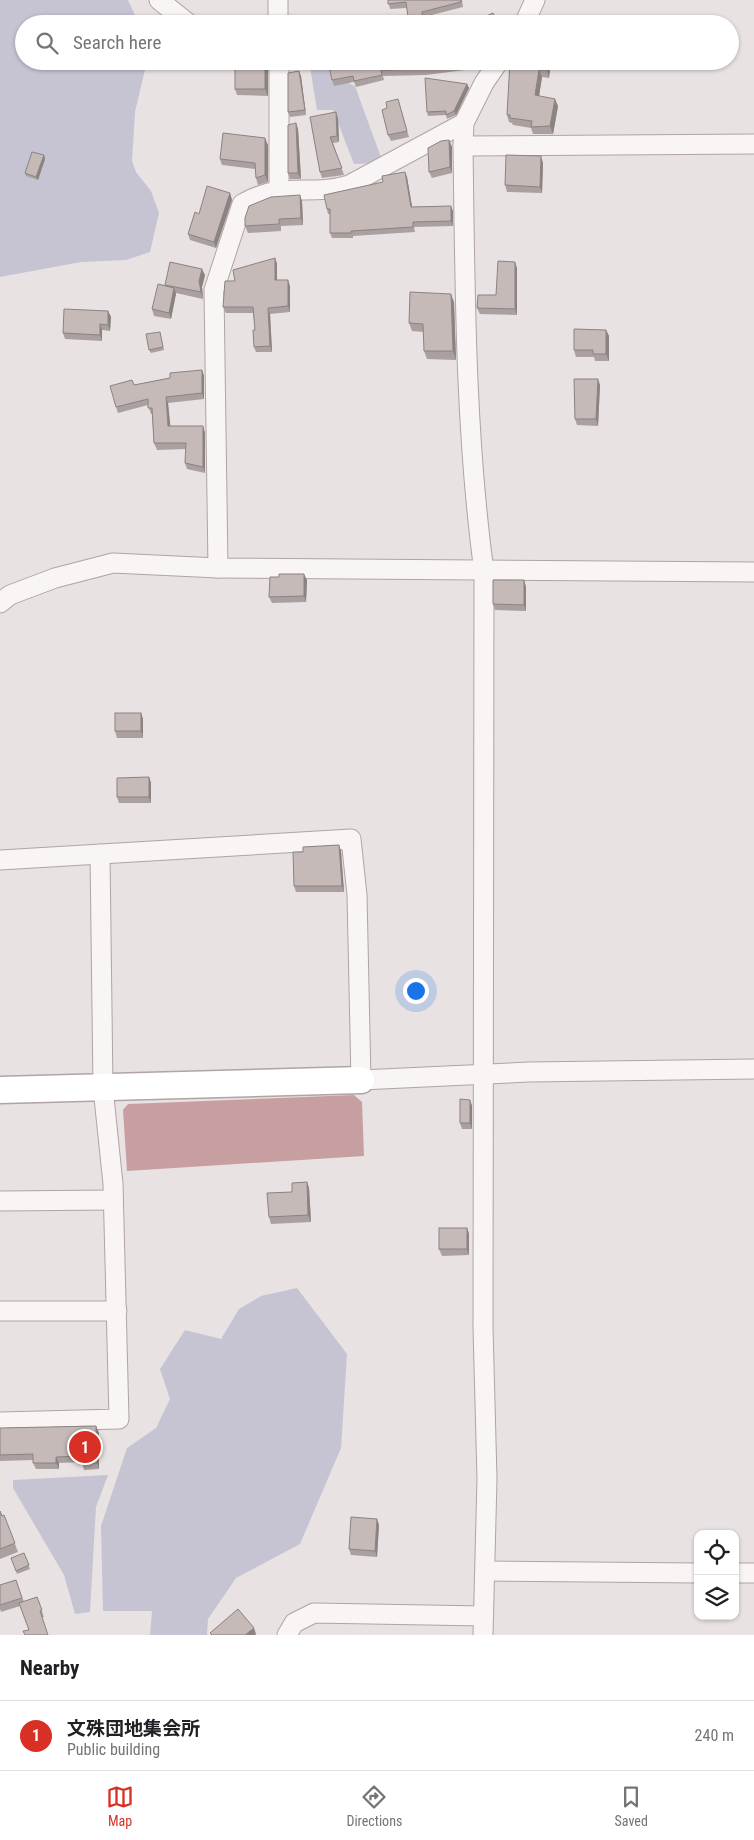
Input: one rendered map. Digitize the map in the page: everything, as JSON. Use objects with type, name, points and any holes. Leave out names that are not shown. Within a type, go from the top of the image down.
[{"type":"street","points":[[159,0],[178,15]]},
{"type":"street","points":[[278,0],[278,15]]},
{"type":"street","points":[[528,15],[535,0]]},
{"type":"street","points":[[279,70],[279,190]]},
{"type":"street","points":[[483,1635],[486,1571],[484,572],[476,516],[469,384],[462,146],[464,123],[493,70]]},
{"type":"street","points":[[218,568],[214,290],[242,204],[257,195],[279,190],[336,189],[349,185],[464,123]]},
{"type":"street","points":[[462,146],[754,144]]},
{"type":"street","points":[[0,603],[10,595],[55,578],[113,563],[218,568],[484,572],[754,572]]},
{"type":"street","points":[[0,860],[351,839],[357,895],[361,1080]]},
{"type":"street","points":[[0,1422],[119,1419],[113,1200],[103,1088],[100,854]]},
{"type":"street","points":[[0,1090],[361,1080],[484,1074],[754,1069]]},
{"type":"street","points":[[0,1201],[113,1200]]},
{"type":"street","points":[[0,1311],[117,1311]]},
{"type":"street","points":[[486,1571],[694,1573]]},
{"type":"street","points":[[739,1573],[754,1573]]},
{"type":"street","points":[[287,1635],[294,1624],[314,1613],[483,1616]]},
{"type":"shaded area","points":[[0,0],[128,0],[135,15],[15,15],[15,70],[145,70],[135,112],[132,161],[136,172],[151,191],[159,213],[150,252],[126,260],[81,262],[0,277]]},
{"type":"shaded area","points":[[310,70],[331,70],[333,76],[355,86],[383,163],[354,164],[333,110],[317,110]]},
{"type":"shaded area","points":[[354,1095],[362,1102],[364,1156],[127,1171],[123,1110],[128,1104]]},
{"type":"shaded area","points":[[297,1288],[347,1354],[341,1448],[300,1544],[236,1578],[208,1619],[207,1635],[150,1635],[152,1611],[103,1611],[101,1526],[127,1448],[156,1428],[170,1399],[160,1369],[185,1330],[221,1339],[239,1309],[261,1296]]},
{"type":"shaded area","points":[[108,1475],[96,1507],[90,1612],[75,1614],[64,1575],[13,1488],[13,1480]]},
{"type":"building","points":[[388,0],[461,0],[461,2],[422,12],[422,15],[408,15],[406,2],[388,4]]},
{"type":"building","points":[[235,70],[265,70],[265,89],[235,89]]},
{"type":"building","points":[[330,70],[381,70],[382,75],[354,81],[353,76],[332,80]]},
{"type":"building","points":[[510,70],[539,70],[535,95],[555,99],[550,126],[531,127],[532,121],[510,118],[510,115],[507,115]]},
{"type":"building","points":[[299,71],[305,110],[288,112],[288,73]]},
{"type":"building","points":[[425,78],[467,84],[454,111],[446,115],[446,111],[427,112]]},
{"type":"building","points":[[398,99],[407,131],[388,135],[382,110],[387,108],[386,102]]},
{"type":"building","points":[[336,112],[337,136],[330,137],[342,168],[320,172],[310,117]]},
{"type":"building","points":[[296,123],[298,173],[288,173],[288,125]]},
{"type":"building","points":[[223,133],[265,138],[265,175],[256,178],[255,163],[220,159]]},
{"type":"building","points":[[449,140],[450,167],[429,172],[428,148],[441,141]]},
{"type":"building","points":[[32,152],[44,155],[36,177],[25,173]]},
{"type":"building","points":[[506,155],[541,156],[540,187],[505,185]]},
{"type":"building","points":[[405,172],[411,207],[451,206],[451,221],[413,222],[413,227],[351,231],[351,233],[330,233],[330,209],[327,209],[324,195],[383,182],[382,176]]},
{"type":"building","points":[[207,186],[230,193],[214,242],[188,234],[195,212],[199,214]]},
{"type":"building","points":[[300,195],[301,218],[279,219],[279,224],[245,226],[245,218],[249,206],[271,197]]},
{"type":"building","points":[[275,258],[275,280],[288,280],[288,306],[268,308],[270,346],[254,347],[253,307],[223,307],[225,281],[235,281],[233,270]]},
{"type":"building","points":[[498,261],[515,262],[515,309],[477,308],[478,295],[496,295]]},
{"type":"building","points":[[170,262],[202,269],[199,281],[201,292],[165,285]]},
{"type":"building","points":[[158,284],[174,288],[169,313],[152,309]]},
{"type":"building","points":[[410,292],[451,294],[453,351],[424,351],[423,324],[409,323]]},
{"type":"building","points":[[64,309],[108,311],[108,325],[100,324],[100,335],[63,333]]},
{"type":"building","points":[[574,329],[606,330],[606,354],[593,354],[593,350],[574,350]]},
{"type":"building","points":[[160,332],[163,347],[149,350],[146,334]]},
{"type":"building","points":[[202,370],[202,393],[166,397],[168,426],[203,426],[203,467],[185,463],[186,443],[154,443],[152,408],[148,408],[148,399],[116,407],[110,386],[132,380],[134,385],[170,378],[170,373]]},
{"type":"building","points":[[574,379],[598,379],[596,419],[575,419]]},
{"type":"building","points":[[279,574],[304,574],[304,596],[269,597],[270,577],[279,577]]},
{"type":"building","points":[[493,580],[524,580],[524,605],[493,604]]},
{"type":"building","points":[[115,713],[141,713],[141,731],[115,731]]},
{"type":"building","points":[[149,777],[149,797],[117,797],[117,778]]},
{"type":"building","points":[[339,845],[342,886],[294,886],[293,852],[303,852],[303,847]]},
{"type":"building","points":[[460,1099],[470,1100],[470,1123],[460,1123]]},
{"type":"building","points":[[307,1182],[308,1215],[269,1217],[267,1193],[292,1192],[292,1183]]},
{"type":"building","points":[[439,1228],[467,1228],[467,1249],[439,1249]]},
{"type":"building","points":[[96,1426],[97,1463],[82,1464],[81,1456],[56,1457],[56,1463],[33,1463],[33,1454],[0,1455],[0,1428]]},
{"type":"building","points":[[0,1511],[2,1516],[4,1515],[15,1543],[0,1549]]},
{"type":"building","points":[[351,1517],[377,1519],[375,1551],[349,1549]]},
{"type":"building","points":[[24,1553],[29,1565],[16,1571],[11,1558]]},
{"type":"building","points":[[16,1580],[22,1598],[0,1605],[0,1585]]},
{"type":"building","points":[[37,1597],[48,1635],[25,1635],[23,1631],[29,1630],[19,1603]]},
{"type":"building","points":[[238,1609],[254,1628],[245,1635],[212,1635],[210,1633]]},
{"type":"place","name":"文殊団地集会所","points":[[85,1447]]}]
